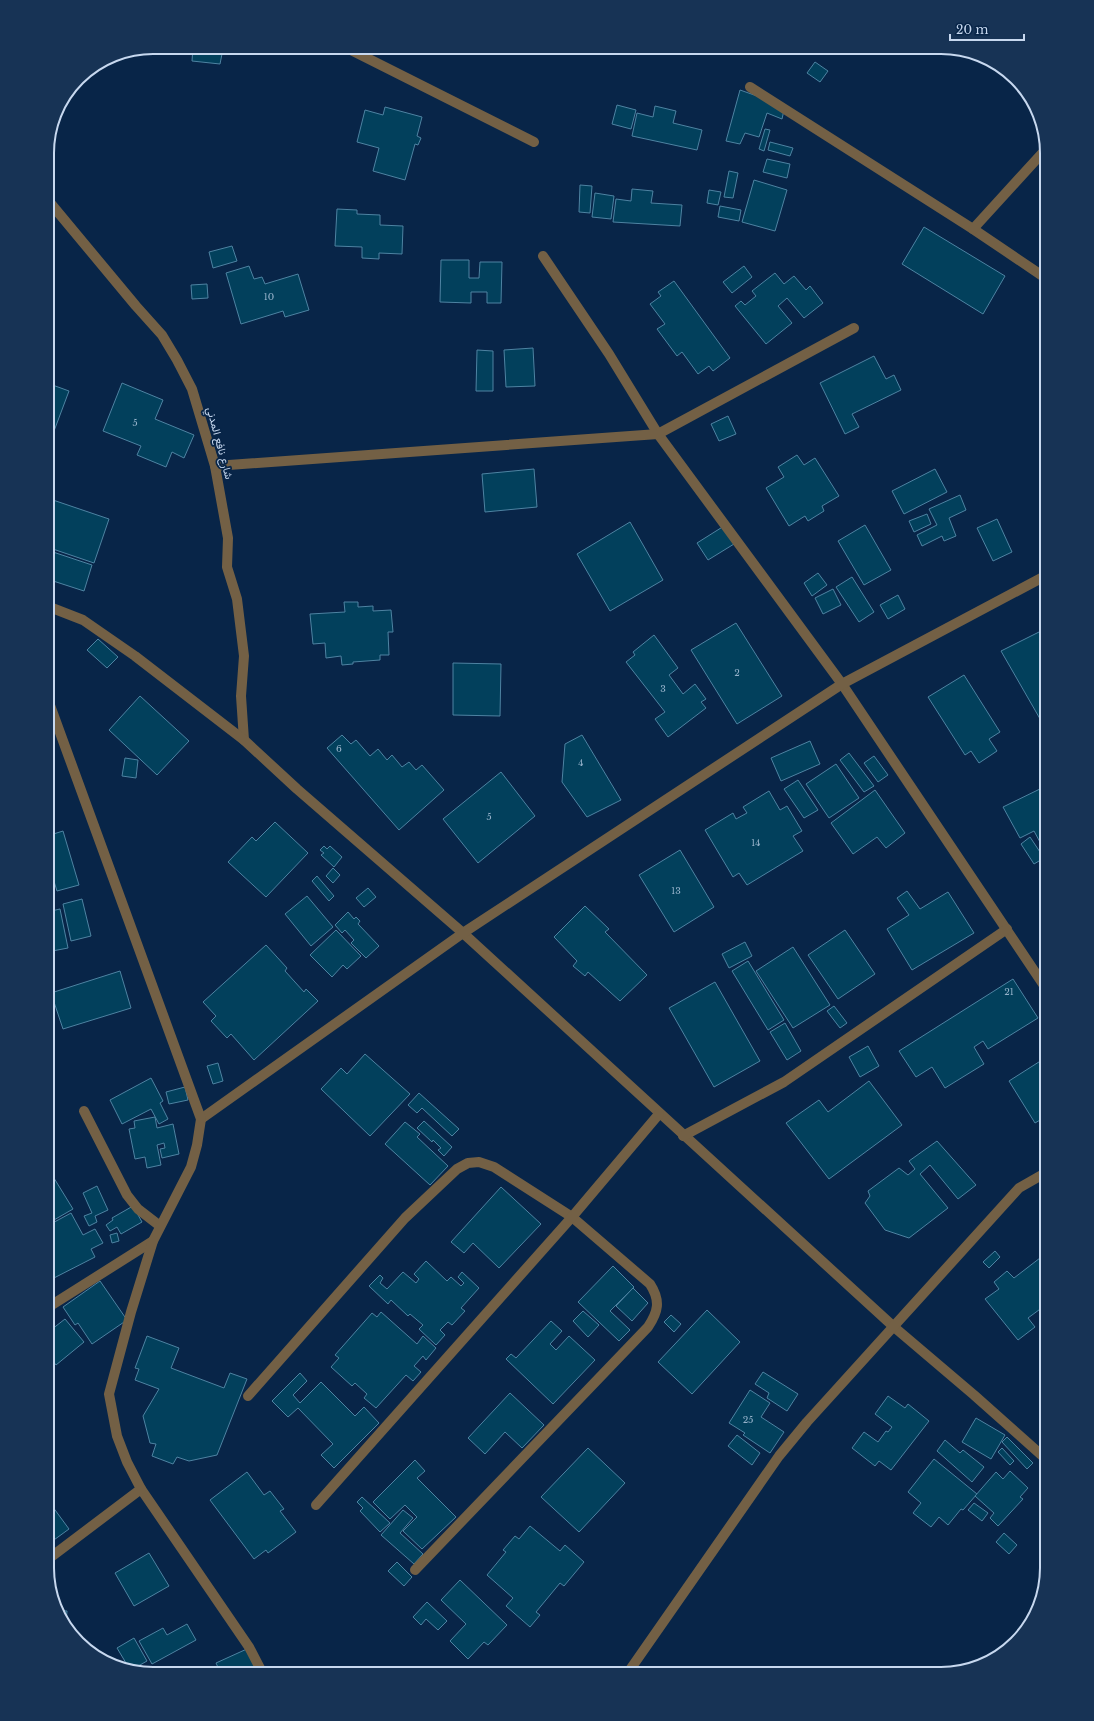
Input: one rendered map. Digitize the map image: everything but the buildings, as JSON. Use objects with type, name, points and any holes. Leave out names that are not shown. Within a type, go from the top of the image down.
[{"type":"street","points":[[359,54],[534,142]]},
{"type":"street","points":[[750,87],[1040,273]]},
{"type":"street","points":[[973,229],[1040,156]]},
{"type":"street","name":"شارع نافع المدني","points":[[54,207],[162,335],[192,389],[215,466],[228,538],[227,567],[237,599],[244,656],[241,696],[244,740]]},
{"type":"street","points":[[543,256],[608,354],[658,434],[842,684],[1040,979]]},
{"type":"street","points":[[215,466],[658,434],[854,328]]},
{"type":"street","points":[[200,1119],[463,933],[842,684],[1040,579]]},
{"type":"street","points":[[54,609],[83,620],[136,656],[244,740],[303,794],[463,933],[683,1136],[894,1327],[1040,1454]]},
{"type":"street","points":[[54,716],[200,1119],[197,1145],[191,1167],[153,1242],[131,1312],[109,1394],[116,1436],[141,1489],[241,1635],[259,1667]]},
{"type":"street","points":[[683,1136],[784,1082],[1007,929]]},
{"type":"street","points":[[84,1111],[126,1195],[138,1210],[160,1226]]},
{"type":"street","points":[[316,1505],[572,1217],[660,1114]]},
{"type":"street","points":[[248,1396],[405,1218],[457,1169],[468,1163],[479,1162],[494,1168],[572,1217],[650,1284],[656,1293],[656,1316],[648,1327],[415,1570]]},
{"type":"street","points":[[631,1667],[779,1456],[835,1390],[1019,1188],[1040,1176]]},
{"type":"street","points":[[54,1304],[153,1242]]},
{"type":"street","points":[[54,1555],[141,1489]]}]
